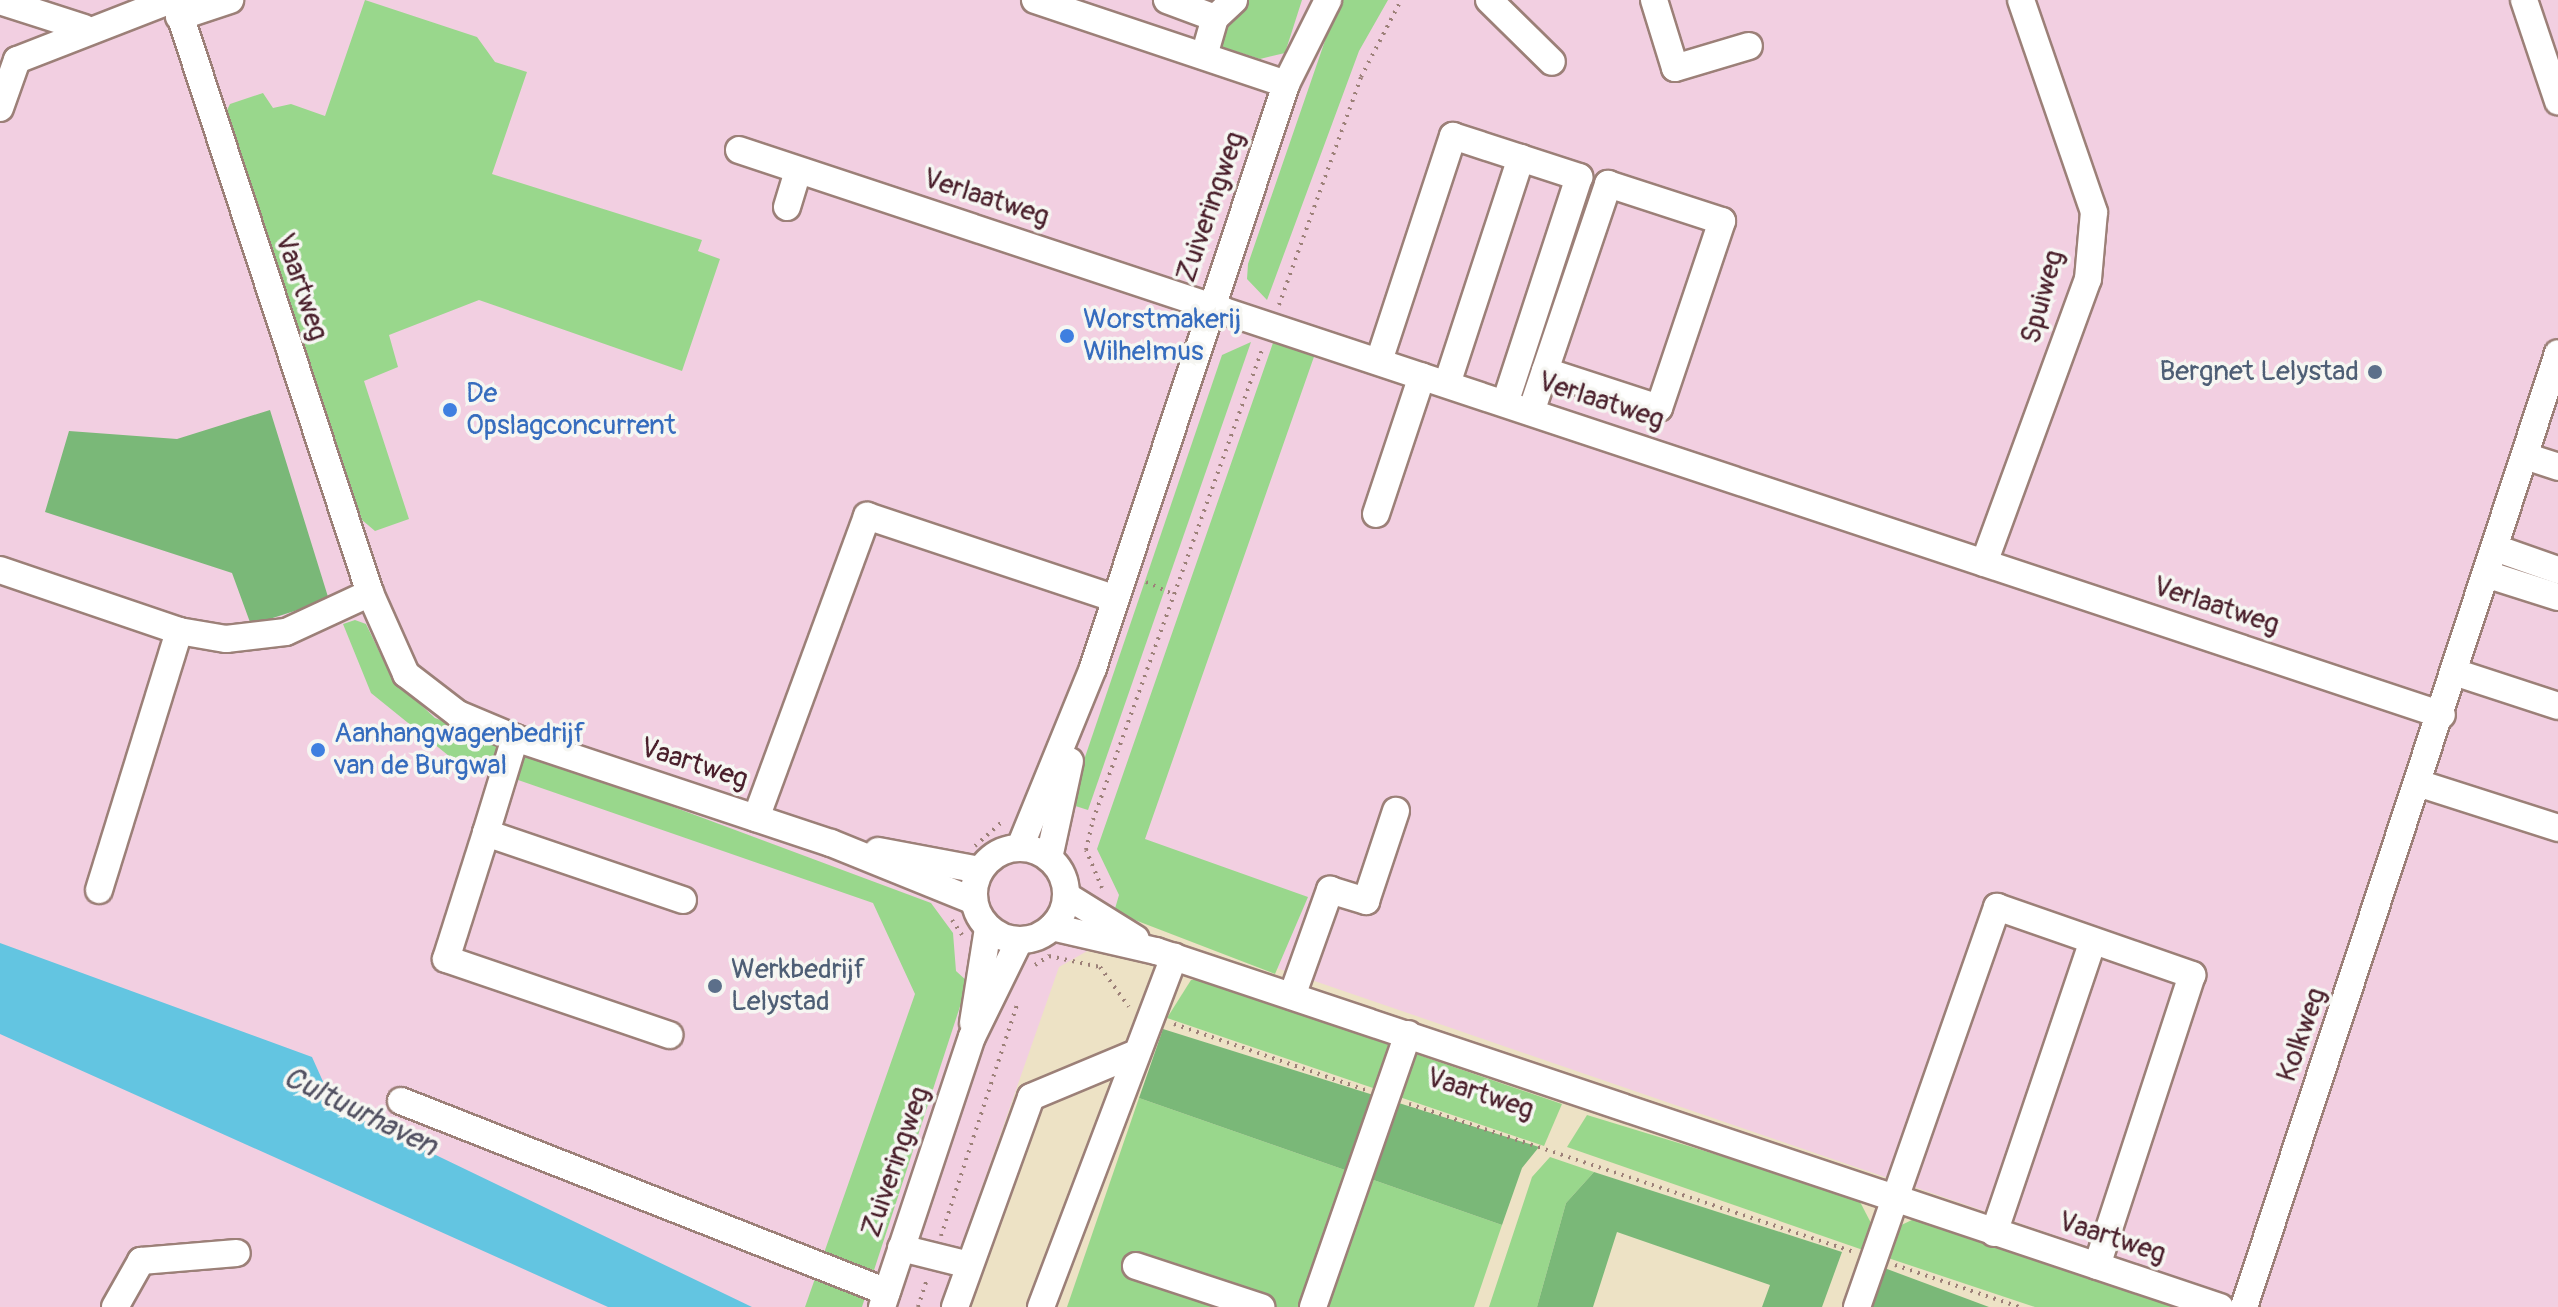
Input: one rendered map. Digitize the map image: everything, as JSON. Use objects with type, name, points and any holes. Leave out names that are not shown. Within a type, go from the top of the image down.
[{"type":"street","points":[[0,108],[17,60],[84,28],[175,6],[230,0]]},
{"type":"street","points":[[1035,0],[1286,84]]},
{"type":"street","points":[[1167,0],[1224,9],[1204,56]]},
{"type":"street","name":"Zuiveringweg","points":[[1020,847],[1093,668],[1286,84],[1328,0]]},
{"type":"street","points":[[1489,0],[1552,62]]},
{"type":"street","points":[[1654,0],[1675,68],[1749,46]]},
{"type":"street","name":"Spuiweg","points":[[1984,563],[2088,279],[2094,212],[2021,0]]},
{"type":"street","points":[[2524,0],[2558,101]]},
{"type":"street","points":[[0,1],[84,28]]},
{"type":"street","name":"Vaartweg","points":[[175,6],[370,593],[406,674],[458,714],[515,738],[831,843],[974,901]]},
{"type":"street","points":[[1379,361],[1453,136],[1579,177],[1505,403]]},
{"type":"street","name":"Verlaatweg","points":[[739,150],[1212,304],[2442,715]]},
{"type":"street","points":[[1376,514],[1434,380],[1521,158]]},
{"type":"street","points":[[787,207],[798,171]]},
{"type":"street","points":[[1531,412],[1608,184],[1722,221],[1659,408],[1545,371]]},
{"type":"street","name":"Kolkweg","points":[[2244,1307],[2421,784],[2528,457],[2558,353]]},
{"type":"street","points":[[1636,447],[1649,405]]},
{"type":"street","points":[[2528,457],[2558,467]]},
{"type":"street","points":[[756,818],[867,516],[1116,599]]},
{"type":"street","points":[[2498,549],[2558,570]]},
{"type":"street","points":[[0,570],[179,631],[226,639],[286,632],[370,593]]},
{"type":"street","points":[[2489,575],[2558,597]]},
{"type":"street","points":[[99,890],[179,631]]},
{"type":"street","name":"Zuiveringweg","points":[[1049,858],[1093,668]]},
{"type":"street","points":[[2457,673],[2558,706]]},
{"type":"street","points":[[515,738],[446,959],[669,1035]]},
{"type":"street","points":[[2421,784],[2558,828]]},
{"type":"street","points":[[1292,996],[1330,890],[1366,901],[1396,811]]},
{"type":"street","points":[[486,833],[683,900]]},
{"type":"street","name":"Vaartweg","points":[[831,843],[980,870]]},
{"type":"street","points":[[1020,847],[1049,858],[1067,896],[1052,927],[1019,941],[988,928],[974,901],[980,870],[997,853],[1020,847]]},
{"type":"street","name":"Vaartweg","points":[[1067,896],[1165,954]]},
{"type":"street","points":[[1857,1307],[1997,907],[2192,975],[2194,985],[2097,1266]]},
{"type":"street","name":"Vaartweg","points":[[1052,927],[1165,954],[2220,1307]]},
{"type":"street","name":"Zuiveringweg","points":[[972,1037],[988,928]]},
{"type":"street","name":"Zuiveringweg","points":[[884,1299],[972,1037],[1019,941]]},
{"type":"street","points":[[1994,1233],[2093,941]]},
{"type":"street","points":[[1041,1307],[1147,1015],[1165,954]]},
{"type":"street","points":[[1313,1307],[1408,1034]]},
{"type":"street","points":[[955,1307],[1031,1097],[1132,1055]]},
{"type":"street","points":[[401,1101],[884,1299]]},
{"type":"street","points":[[901,1248],[969,1265]]},
{"type":"street","points":[[115,1307],[141,1261],[237,1253]]},
{"type":"street","points":[[1136,1266],[1261,1307]]},
{"type":"path","points":[[1106,895],[1090,866],[1089,835],[1361,77],[1401,0]]},
{"type":"path","points":[[1136,579],[1173,594]]},
{"type":"path","name":"Vaartweg","points":[[1031,970],[1049,956],[1086,963],[1115,979],[1132,1010],[2019,1307]]},
{"type":"path","points":[[918,1307],[1021,990]]},
{"type":"shaded area","points":[[0,0],[2558,0],[2558,1307],[2263,1307],[1140,921],[1059,967],[940,1307],[0,1307]]},
{"type":"green space","points":[[365,0],[477,37],[495,62],[527,72],[492,174],[702,240],[698,251],[720,259],[682,371],[479,300],[389,335],[398,367],[364,381],[409,519],[375,531],[362,520],[224,116],[230,104],[263,93],[273,108],[291,104],[325,116]]},
{"type":"green space","points":[[1247,0],[1302,0],[1285,53],[1260,59],[1216,45],[1230,4],[1242,9]]},
{"type":"green space","points":[[1339,0],[1388,0],[1359,51],[1267,300],[1247,279],[1248,264]]},
{"type":"green space","points":[[1275,337],[1316,351],[1145,839],[1308,897],[1275,974],[1114,912],[1119,895],[1097,849]]},
{"type":"green space","points":[[1251,342],[1088,810],[1069,804],[1222,355]]},
{"type":"green space","points":[[270,410],[329,600],[251,625],[232,573],[45,512],[69,431],[177,439]]},
{"type":"green space","points":[[355,620],[366,624],[392,678],[435,718],[931,903],[953,933],[956,971],[968,982],[862,1307],[805,1307],[915,994],[873,903],[449,756],[371,693],[343,624]]},
{"type":"green space","points":[[1191,980],[1200,980],[1562,1104],[1544,1146],[1167,1018]]},
{"type":"green space","points":[[1163,1029],[1539,1147],[1522,1168],[1502,1225],[1139,1098]]},
{"type":"green space","points":[[1139,1098],[1502,1225],[1474,1307],[1067,1307]]},
{"type":"green space","points":[[1587,1115],[1858,1198],[1872,1225],[1863,1250],[1567,1147]]},
{"type":"green space","points":[[1550,1157],[1594,1172],[1566,1203],[1537,1307],[1489,1307],[1532,1177]]},
{"type":"green space","points":[[1594,1172],[1842,1252],[1822,1307],[1762,1307],[1770,1285],[1617,1232],[1593,1307],[1537,1307],[1566,1203]]},
{"type":"green space","points":[[1916,1218],[2184,1307],[2035,1307],[1882,1256],[1891,1230]]},
{"type":"green space","points":[[1879,1266],[1989,1307],[1866,1307]]},
{"type":"water","points":[[0,943],[312,1057],[334,1106],[752,1307],[608,1307],[0,1034]]},
{"type":"place","name":"Worstmakerij Wilhelmus","points":[[1067,336]]},
{"type":"place","name":"Bergnet Lelystad","points":[[2375,372]]},
{"type":"place","name":"De Opslagconcurrent","points":[[450,410]]},
{"type":"place","name":"Aanhangwagenbedrijf van de Burgwal","points":[[318,750]]},
{"type":"place","name":"Werkbedrijf Lelystad","points":[[715,986]]},
{"type":"water label","name":"Cultuurhaven","points":[[360,1112]]}]
